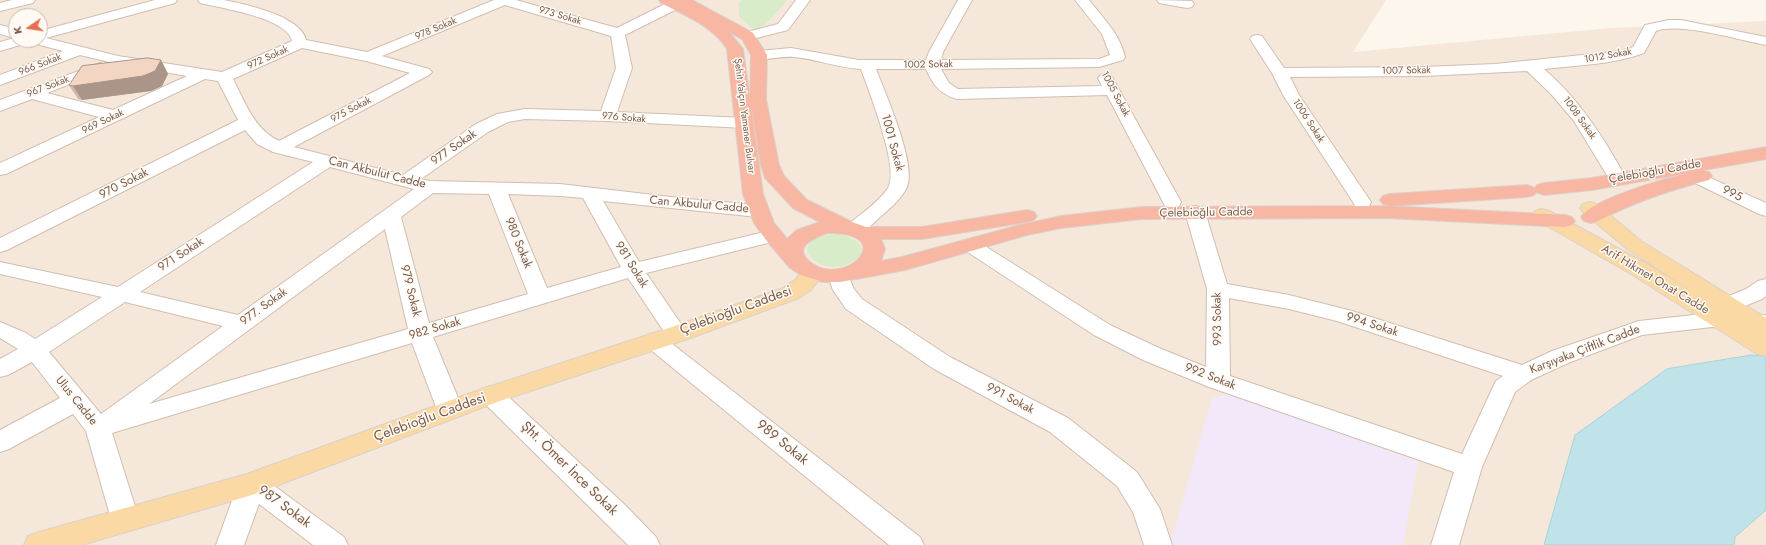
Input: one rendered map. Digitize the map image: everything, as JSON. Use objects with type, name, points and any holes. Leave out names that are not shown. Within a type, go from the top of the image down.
[{"type":"highway","points":[[674,2],[748,36]]},
{"type":"highway","name":"Şehit Yalçın Yamaner Bulvar","points":[[674,2],[719,30],[733,44],[735,49],[745,123],[753,194],[758,211],[764,223],[773,236],[792,257]]},
{"type":"highway","name":"Şehit Yalçın Yamaner Bulvar","points":[[748,36],[759,55],[758,99],[770,165],[775,178],[800,204],[855,230]]},
{"type":"highway","name":"Çelebioğlu Cadde","points":[[855,230],[893,234],[922,233],[1074,207],[1119,203],[1242,199],[1362,202],[1536,190],[1592,184],[1617,178],[1766,153]]},
{"type":"highway","name":"Çelebioğlu Cadde","points":[[846,274],[905,263],[970,246],[1022,230],[1061,222],[1142,213],[1387,212],[1586,221],[1593,213],[1650,191],[1697,177],[1766,166]]},
{"type":"highway","points":[[1553,219],[1526,205],[1522,199],[1523,195],[1536,190],[1572,196],[1585,203],[1593,213]]},
{"type":"highway","points":[[825,227],[855,230],[870,239],[875,246],[875,253],[872,261],[864,267],[846,274],[824,276],[803,269],[796,264],[792,257],[791,250],[795,242],[802,235],[813,230],[825,227]]},
{"type":"main road","name":"Arif Hikmet Onat Cadde","points":[[1593,213],[1725,312]]},
{"type":"main road","name":"Arif Hikmet Onat Cadde","points":[[1553,219],[1639,269],[1725,312]]},
{"type":"main road","name":"Çelebioğlu Caddesi","points":[[39,545],[125,519],[252,484],[491,395],[666,337],[791,293],[803,285],[813,273]]},
{"type":"street","points":[[0,7],[28,0]]},
{"type":"street","points":[[48,33],[170,0]]},
{"type":"street","name":"972 Sokak","points":[[205,0],[261,14],[286,24],[296,32],[300,44],[224,77]]},
{"type":"street","name":"973 Sokak","points":[[502,0],[618,33]]},
{"type":"street","name":"978 Sokak","points":[[368,57],[502,0]]},
{"type":"street","points":[[759,55],[783,27],[803,0]]},
{"type":"street","points":[[965,0],[936,52],[932,65],[943,88],[957,94],[1113,90]]},
{"type":"street","name":"1005 Sokak","points":[[1082,0],[1108,35],[1116,49],[1118,57],[1099,63],[1172,202]]},
{"type":"street","points":[[1164,0],[1187,4]]},
{"type":"street","points":[[607,116],[624,68],[618,33],[674,2]]},
{"type":"street","name":"1012 Sokak","points":[[1532,66],[1629,54],[1639,50],[1650,28],[1667,24],[1681,24],[1766,42]]},
{"type":"street","points":[[748,36],[783,27]]},
{"type":"street","name":"1006 Sokak","points":[[1257,39],[1280,74],[1291,95],[1362,202]]},
{"type":"street","points":[[48,43],[118,60],[224,77]]},
{"type":"street","points":[[300,44],[368,57]]},
{"type":"street","name":"966 Sokak","points":[[0,80],[79,50]]},
{"type":"street","name":"1002 Sokak","points":[[759,55],[782,52],[803,54],[849,65],[1099,63]]},
{"type":"street","name":"975 Sokak","points":[[279,148],[424,72],[368,57]]},
{"type":"street","name":"967 Sokak","points":[[0,106],[118,60]]},
{"type":"street","name":"1001 Sokak","points":[[855,230],[892,194],[898,186],[901,176],[893,140],[867,65]]},
{"type":"street","name":"1007 Sokak","points":[[1280,74],[1458,70],[1532,66]]},
{"type":"street","name":"1008 Sokak","points":[[1532,66],[1550,81],[1563,95],[1596,140],[1617,178]]},
{"type":"street","name":"969 Sokak","points":[[0,170],[205,73]]},
{"type":"street","name":"Can Akbulut Cadde","points":[[224,77],[247,122],[264,140],[279,148],[429,187],[560,190],[688,205],[758,211]]},
{"type":"street","points":[[31,94],[115,116]]},
{"type":"street","name":"976 Sokak","points":[[503,118],[526,114],[607,116],[646,120],[745,123]]},
{"type":"street","name":"977 Sokak","points":[[406,181],[482,128],[503,118]]},
{"type":"street","name":"970 Sokak","points":[[0,246],[247,122]]},
{"type":"street","name":"971 Sokak","points":[[0,369],[35,350],[327,161]]},
{"type":"street","name":"995","points":[[1697,177],[1766,210]]},
{"type":"street","name":"977. Sokak","points":[[98,428],[429,187]]},
{"type":"street","name":"980 Sokak","points":[[496,189],[540,298]]},
{"type":"street","name":"981 Sokak","points":[[590,194],[633,270],[666,337]]},
{"type":"street","name":"993 Sokak","points":[[1195,212],[1218,289],[1218,381]]},
{"type":"street","name":"979 Sokak","points":[[390,215],[420,333],[450,410]]},
{"type":"street","name":"982 Sokak","points":[[98,428],[633,270],[773,236]]},
{"type":"street","name":"992 Sokak","points":[[970,246],[1102,330],[1151,354],[1218,381],[1469,467]]},
{"type":"street","points":[[0,268],[121,294],[242,323]]},
{"type":"street","name":"991 Sokak","points":[[846,274],[844,290],[854,304],[942,363],[1059,425],[1127,479],[1146,509],[1158,545]]},
{"type":"street","points":[[1725,312],[1766,286]]},
{"type":"street","name":"994 Sokak","points":[[1218,289],[1289,302],[1344,316],[1523,374]]},
{"type":"street","name":"Karşıyaka Çiftlik Cadde","points":[[1445,545],[1469,467],[1505,387],[1523,374],[1560,358],[1639,328],[1725,312],[1761,332]]},
{"type":"street","name":"Ulus Cadde","points":[[0,329],[18,338],[35,350],[98,428],[125,519]]},
{"type":"street","name":"989 Sokak","points":[[666,337],[910,545]]},
{"type":"street","name":"Şht. Ömer İnce Sokak","points":[[491,395],[615,513],[646,545]]},
{"type":"street","points":[[0,442],[76,401]]},
{"type":"street","points":[[230,545],[252,484]]},
{"type":"street","name":"987 Sokak","points":[[252,484],[334,545]]},
{"type":"shaded area","points":[[0,0],[1386,0],[1353,52],[1611,28],[1766,21],[1766,545],[0,545]]},
{"type":"shaded area","points":[[1231,393],[1419,457],[1403,545],[1170,545],[1212,398]]},
{"type":"green space","points":[[742,0],[787,0],[766,24],[754,30],[739,17],[738,4]]},
{"type":"green space","points":[[839,234],[849,237],[861,246],[862,250],[856,259],[843,266],[830,267],[819,263],[811,257],[808,250],[810,243],[820,237]]},
{"type":"water","points":[[1752,355],[1766,356],[1766,510],[1735,537],[1734,545],[1544,545],[1575,435],[1667,369]]},
{"type":"building","points":[[148,58],[161,60],[155,71],[143,76],[73,86],[69,85],[82,66]]}]
